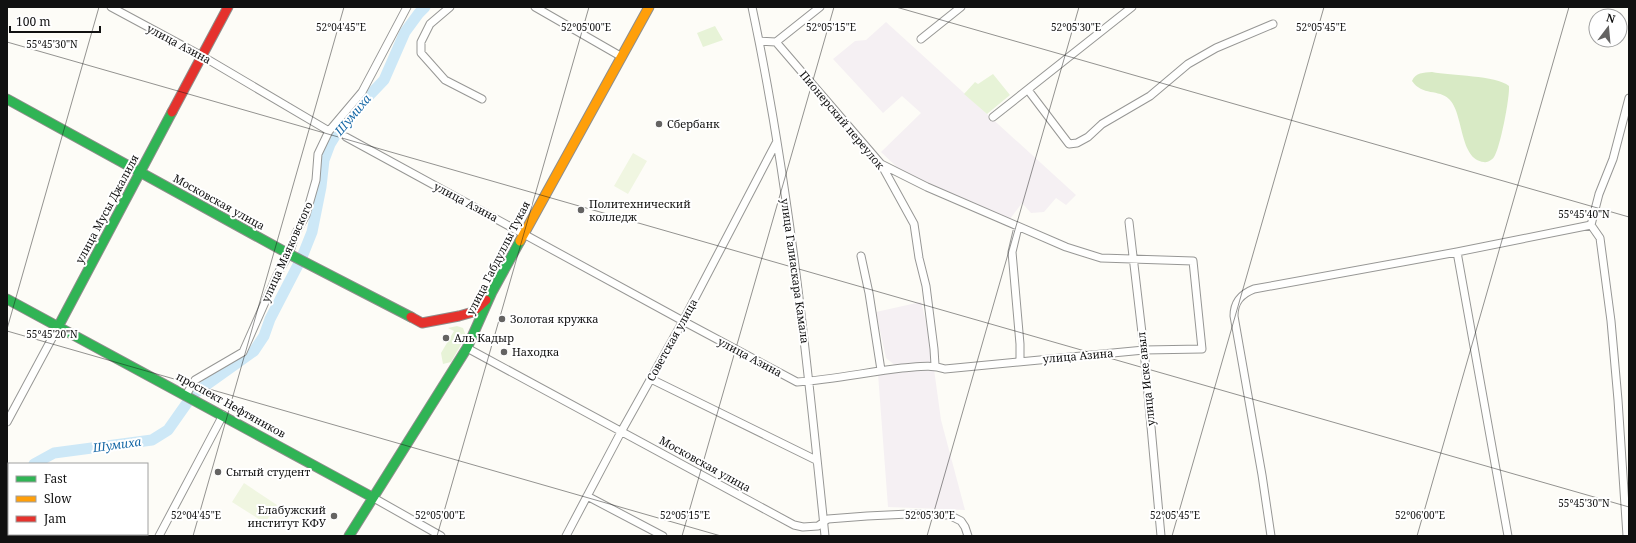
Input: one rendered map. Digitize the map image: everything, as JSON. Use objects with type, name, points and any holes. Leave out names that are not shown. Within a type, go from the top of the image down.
[{"type":"main road","name":"улица Мусы Джалиля","points":[[58,327],[228,7]]},
{"type":"main road","name":"улица Габдуллы Тукая","points":[[349,536],[372,497],[467,348],[492,292],[649,7]]},
{"type":"main road","name":"Московская улица","points":[[7,99],[289,254],[422,323],[459,316]]},
{"type":"main road","points":[[459,316],[473,312],[482,305],[492,292]]},
{"type":"main road","name":"проспект Нефтяников","points":[[7,299],[223,414],[372,497]]},
{"type":"main road","points":[[459,316],[468,320],[473,326],[472,336]]},
{"type":"street","name":"улица Азина","points":[[111,7],[202,56],[329,131]]},
{"type":"street","name":"улица Маяковского","points":[[186,395],[195,380],[243,352],[277,275],[289,254],[296,233],[306,215],[316,180],[318,154],[329,131],[362,92],[407,7]]},
{"type":"street","points":[[450,7],[430,24],[420,42],[421,54],[445,80],[482,99]]},
{"type":"street","points":[[535,7],[622,56]]},
{"type":"street","name":"улица Галиаскара Камала","points":[[752,7],[789,217],[810,381],[816,460],[825,536]]},
{"type":"street","points":[[759,41],[776,42],[820,7]]},
{"type":"street","points":[[920,39],[961,7]]},
{"type":"street","points":[[992,117],[1132,7]]},
{"type":"street","points":[[1028,90],[1069,144],[1078,143],[1088,137],[1102,124],[1150,96],[1188,64],[1216,48],[1273,24]]},
{"type":"street","name":"Пионерский переулок","points":[[776,42],[881,164],[914,224],[919,258],[926,286],[935,365]]},
{"type":"street","points":[[1627,536],[1611,321],[1600,238],[1592,225],[1599,194],[1613,159],[1629,98]]},
{"type":"street","name":"улица Азина","points":[[346,137],[797,382],[881,370],[935,365],[945,369],[1144,350],[1202,349],[1193,261],[1134,260]]},
{"type":"street","name":"Советская улица","points":[[566,536],[620,432],[683,321],[776,143]]},
{"type":"street","points":[[881,164],[925,186],[1066,248],[1101,258],[1134,260]]},
{"type":"street","name":"улица Иске авыл","points":[[1129,222],[1144,350],[1161,536]]},
{"type":"street","points":[[1271,536],[1262,475],[1234,316],[1234,310],[1238,299],[1247,291],[1254,288],[1457,252],[1592,225]]},
{"type":"street","points":[[1018,227],[1012,252],[1020,344],[1020,361]]},
{"type":"street","points":[[1457,252],[1508,536]]},
{"type":"street","points":[[861,256],[869,293],[881,370]]},
{"type":"street","name":"улица Мусы Джалиля","points":[[7,422],[58,327]]},
{"type":"street","name":"Московская улица","points":[[467,348],[786,522],[803,527],[818,526],[828,519],[867,516],[909,514],[949,516],[961,521],[968,536]]},
{"type":"street","points":[[651,379],[816,460]]},
{"type":"street","points":[[159,536],[223,414]]},
{"type":"street","points":[[588,496],[663,536]]},
{"type":"street","name":"проспект Нефтяников","points":[[372,497],[441,536]]},
{"type":"shaded area","points":[[886,22],[1076,195],[1066,205],[1056,198],[1044,212],[1031,213],[1022,203],[1010,219],[962,201],[902,172],[881,152],[921,113],[902,96],[883,113],[833,59],[855,41],[866,40]]},
{"type":"shaded area","points":[[921,302],[929,334],[932,362],[896,366],[886,358],[876,312]]},
{"type":"shaded area","points":[[934,369],[941,420],[965,510],[888,507],[878,374]]},
{"type":"green space","points":[[715,26],[723,40],[703,47],[697,33]]},
{"type":"green space","points":[[1432,72],[1484,78],[1503,82],[1509,86],[1502,134],[1494,157],[1491,160],[1484,162],[1476,159],[1470,153],[1466,145],[1454,106],[1449,99],[1440,94],[1425,91],[1416,86],[1412,81],[1418,74]]},
{"type":"green space","points":[[993,74],[1010,95],[987,114],[964,94],[975,82],[978,84]]},
{"type":"green space","points":[[633,153],[647,161],[628,194],[614,186]]},
{"type":"green space","points":[[457,326],[463,328],[466,336],[451,362],[443,364],[441,353],[454,331],[448,328]]},
{"type":"green space","points":[[244,483],[277,505],[265,523],[232,502]]},
{"type":"waterway","name":"Шумиха","points":[[302,257],[312,232],[321,187],[324,160],[330,144],[343,123],[384,80],[405,32],[425,7]]},
{"type":"waterway","name":"Шумиха","points":[[195,393],[254,351],[264,336],[270,319],[299,263]]},
{"type":"waterway","name":"Шумиха","points":[[36,463],[54,453],[152,440],[168,430],[187,403]]},
{"type":"traffic: fast","points":[[7,99],[289,254],[411,317]]},
{"type":"traffic: fast","points":[[58,327],[172,112]]},
{"type":"traffic: fast","points":[[349,536],[467,348],[492,292],[520,241]]},
{"type":"traffic: fast","points":[[7,299],[372,497]]},
{"type":"traffic: slow","points":[[520,241],[649,7]]},
{"type":"traffic: jam","points":[[172,112],[228,7]]},
{"type":"traffic: jam","points":[[411,317],[422,323],[459,316],[473,312],[486,300]]},
{"type":"place","name":"Сбербанк","points":[[659,124]]},
{"type":"place","name":"Политехнический колледж","points":[[581,210]]},
{"type":"place","name":"Золотая кружка","points":[[502,319]]},
{"type":"place","name":"Аль Кадыр","points":[[446,338]]},
{"type":"place","name":"Находка","points":[[504,352]]},
{"type":"place","name":"Сытый студент","points":[[218,472]]},
{"type":"place","name":"Елабужский институт КФУ","points":[[334,516]]}]
